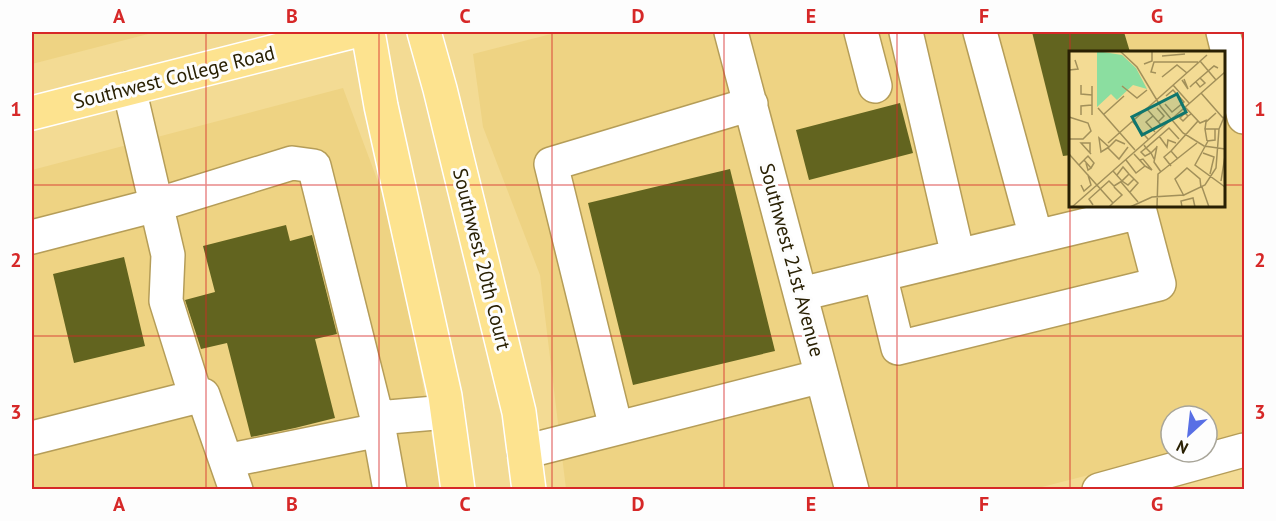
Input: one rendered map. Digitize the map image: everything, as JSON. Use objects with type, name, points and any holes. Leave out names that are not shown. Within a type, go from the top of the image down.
[{"type":"main road","name":"Southwest College Road","points":[[32,113],[351,32]]},
{"type":"main road","points":[[368,32],[381,106],[445,396],[458,489]]},
{"type":"main road","name":"Southwest 20th Court","points":[[424,32],[519,412],[529,489]]},
{"type":"street","name":"Southwest 21st Avenue","points":[[732,32],[852,489]]},
{"type":"street","points":[[861,32],[875,86]]},
{"type":"street","points":[[906,32],[958,256]]},
{"type":"street","points":[[980,32],[1036,237]]},
{"type":"street","points":[[1223,32],[1245,117]]},
{"type":"street","points":[[129,88],[168,255],[166,301],[196,397]]},
{"type":"street","points":[[616,428],[551,164],[751,104]]},
{"type":"street","points":[[32,237],[156,205],[292,163],[314,166],[378,424],[390,489]]},
{"type":"street","points":[[801,294],[1140,212],[1159,284],[898,348],[880,275]]},
{"type":"street","points":[[525,452],[822,376]]},
{"type":"street","points":[[32,438],[203,394],[231,475],[378,424],[447,412]]},
{"type":"street","points":[[1099,489],[1245,450]]},
{"type":"shaded area","points":[[32,32],[156,32],[32,64]]},
{"type":"shaded area","points":[[559,32],[1244,32],[1244,435],[1219,442],[1219,404],[1159,404],[1159,457],[1034,489],[566,489],[540,275],[483,127],[473,54]]},
{"type":"shaded area","points":[[343,88],[390,214],[402,266],[441,489],[32,490],[32,170]]},
{"type":"building","points":[[1032,32],[1124,32],[1130,51],[1069,51],[1069,155],[1063,156]]},
{"type":"building","points":[[900,103],[913,153],[809,180],[796,130]]},
{"type":"building","points":[[730,169],[775,351],[633,385],[588,203]]},
{"type":"building","points":[[286,225],[290,241],[312,235],[337,334],[315,339],[335,418],[251,437],[227,343],[201,349],[185,300],[215,292],[203,246]]},
{"type":"building","points":[[124,257],[145,346],[74,363],[53,274]]}]
